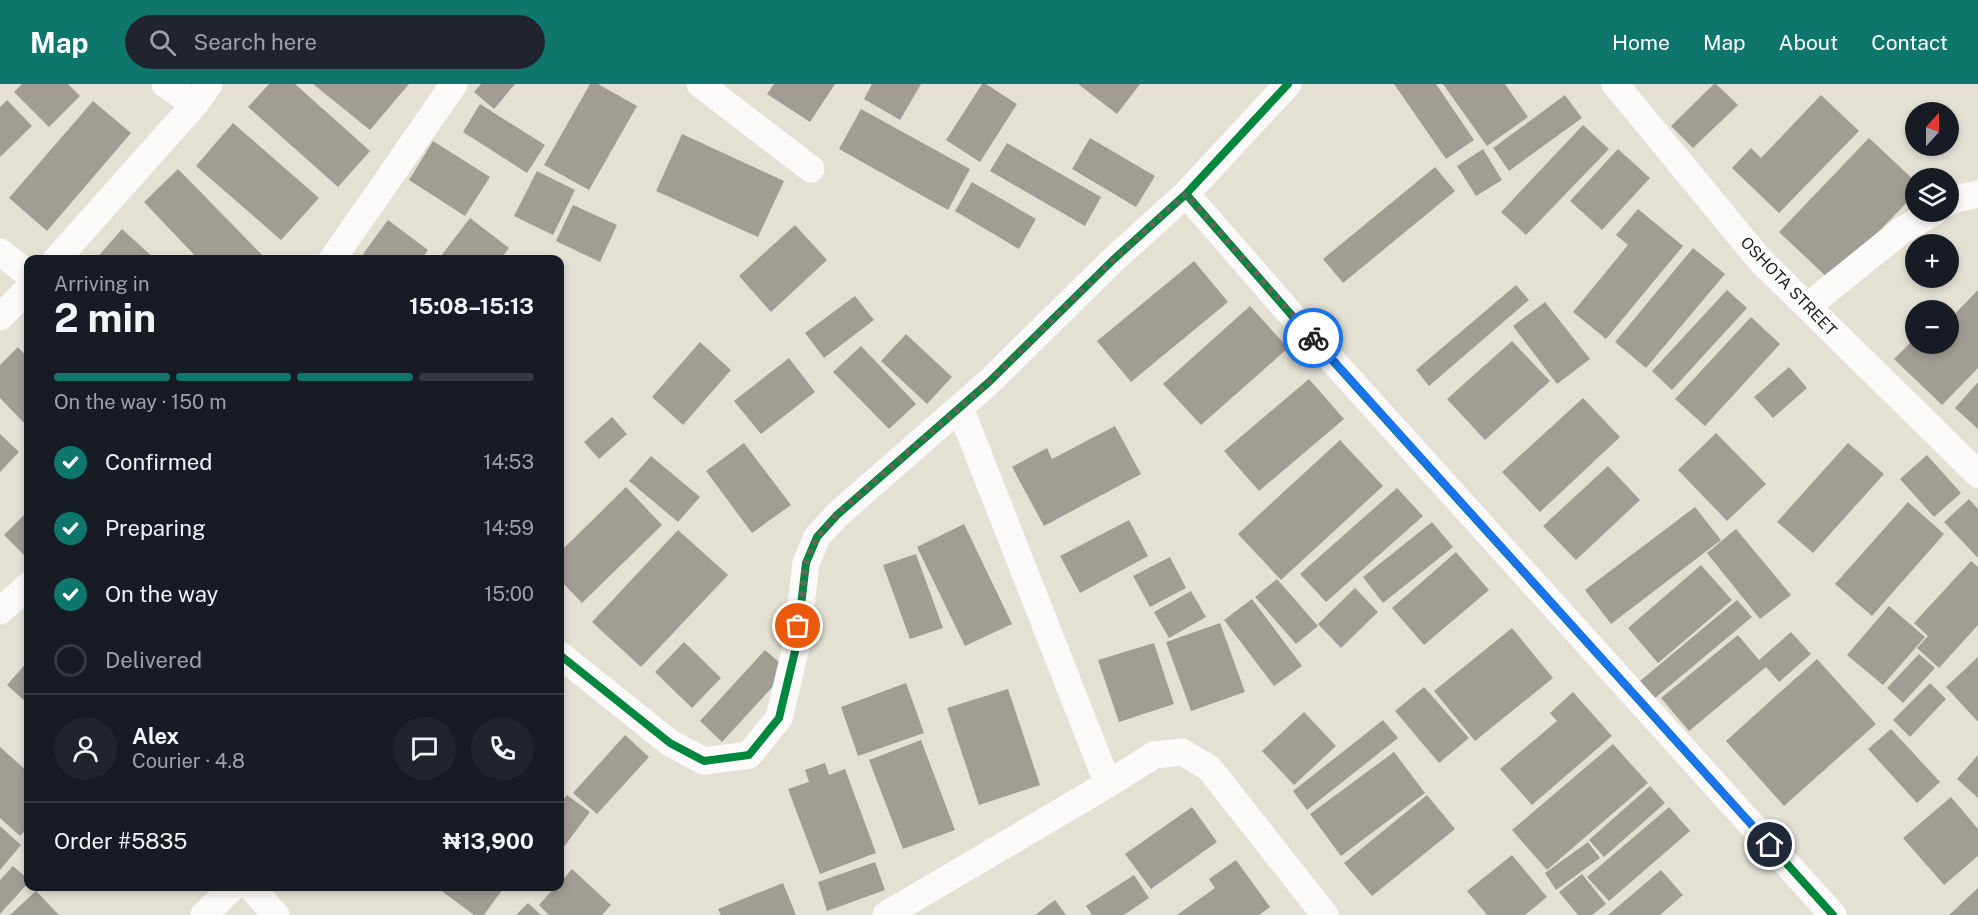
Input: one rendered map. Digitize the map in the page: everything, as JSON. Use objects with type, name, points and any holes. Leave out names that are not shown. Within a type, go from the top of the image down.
[{"type":"street","points":[[60,255],[202,94],[165,84]]},
{"type":"street","points":[[335,255],[454,84]]},
{"type":"street","points":[[700,84],[811,170]]},
{"type":"street","points":[[564,658],[669,743],[704,760],[749,755],[779,718],[796,647],[806,563],[817,537],[837,514],[960,408],[1113,260],[1186,194],[1288,84]]},
{"type":"street","name":"OSHOTA STREET","points":[[1615,84],[1760,260],[1978,474]]},
{"type":"street","points":[[1186,194],[1833,915]]},
{"type":"street","points":[[1959,198],[1978,195]]},
{"type":"street","points":[[1808,306],[1901,231],[1917,222]]},
{"type":"street","points":[[0,252],[24,271]]},
{"type":"street","points":[[0,317],[24,293]]},
{"type":"street","points":[[960,408],[1108,784]]},
{"type":"street","points":[[0,611],[24,590]]},
{"type":"street","points":[[886,915],[1154,755],[1182,752],[1209,768],[1325,915]]},
{"type":"street","points":[[204,915],[229,891]]},
{"type":"street","points":[[254,891],[276,915]]},
{"type":"building","points":[[22,84],[68,84],[80,96],[49,127],[14,92]]},
{"type":"building","points":[[269,84],[295,84],[370,151],[338,187],[248,107]]},
{"type":"building","points":[[313,84],[409,84],[370,130]]},
{"type":"building","points":[[481,84],[515,84],[494,109],[474,92]]},
{"type":"building","points":[[590,84],[598,84],[637,106],[589,190],[544,165]]},
{"type":"building","points":[[774,84],[835,84],[810,122],[767,94]]},
{"type":"building","points":[[872,84],[921,84],[900,120],[864,99]]},
{"type":"building","points":[[982,84],[986,84],[1017,104],[980,162],[946,140]]},
{"type":"building","points":[[1078,84],[1140,84],[1117,114]]},
{"type":"building","points":[[1394,84],[1436,84],[1474,140],[1446,159]]},
{"type":"building","points":[[1443,84],[1505,84],[1528,117],[1487,146]]},
{"type":"building","points":[[1714,84],[1738,105],[1693,148],[1671,126]]},
{"type":"building","points":[[1565,95],[1582,118],[1509,171],[1493,148]]},
{"type":"building","points":[[1821,95],[1859,131],[1779,213],[1732,168],[1751,148],[1761,158]]},
{"type":"building","points":[[7,100],[32,126],[0,157],[0,107]]},
{"type":"building","points":[[93,101],[131,133],[47,231],[9,198]]},
{"type":"building","points":[[480,104],[545,145],[527,173],[463,132]]},
{"type":"building","points":[[861,109],[970,169],[948,210],[839,149]]},
{"type":"building","points":[[233,123],[319,198],[281,240],[196,166]]},
{"type":"building","points":[[1583,125],[1609,149],[1526,235],[1501,212]]},
{"type":"building","points":[[682,134],[784,181],[758,237],[656,191]]},
{"type":"building","points":[[1090,138],[1155,176],[1136,207],[1072,169]]},
{"type":"building","points":[[1869,138],[1905,172],[1905,204],[1831,281],[1779,232]]},
{"type":"building","points":[[433,141],[490,177],[465,216],[409,180]]},
{"type":"building","points":[[1007,143],[1101,197],[1085,226],[990,171]]},
{"type":"building","points":[[1483,149],[1502,180],[1476,196],[1457,166]]},
{"type":"building","points":[[1618,149],[1650,178],[1602,230],[1570,201]]},
{"type":"building","points":[[1435,167],[1455,191],[1343,283],[1323,259]]},
{"type":"building","points":[[178,169],[262,255],[194,255],[144,202]]},
{"type":"building","points":[[537,171],[575,190],[553,235],[514,216]]},
{"type":"building","points":[[972,182],[1036,219],[1019,249],[955,211]]},
{"type":"building","points":[[573,205],[617,225],[600,262],[556,241]]},
{"type":"building","points":[[1638,209],[1683,246],[1606,339],[1573,312],[1628,245],[1616,235]]},
{"type":"building","points":[[470,218],[509,248],[504,255],[442,255]]},
{"type":"building","points":[[388,220],[428,250],[424,255],[363,254]]},
{"type":"building","points":[[795,225],[827,260],[771,312],[739,276]]},
{"type":"building","points":[[122,229],[151,255],[99,255]]},
{"type":"building","points":[[1693,248],[1725,274],[1646,368],[1615,342]]},
{"type":"building","points":[[1194,261],[1228,302],[1131,382],[1097,341]]},
{"type":"building","points":[[1516,285],[1529,300],[1429,386],[1416,370]]},
{"type":"building","points":[[1727,290],[1747,308],[1672,390],[1652,371]]},
{"type":"building","points":[[1978,290],[1978,368],[1942,405],[1894,359],[1905,348],[1905,354],[1959,354],[1959,310]]},
{"type":"building","points":[[855,296],[874,320],[824,358],[805,333]]},
{"type":"building","points":[[1545,302],[1590,359],[1557,384],[1513,326]]},
{"type":"building","points":[[1250,306],[1288,348],[1201,425],[1163,384]]},
{"type":"building","points":[[1751,317],[1780,344],[1705,426],[1675,399]]},
{"type":"building","points":[[906,334],[952,377],[927,404],[881,361]]},
{"type":"building","points":[[1512,341],[1550,381],[1485,440],[1447,399]]},
{"type":"building","points":[[700,342],[731,370],[683,425],[652,397]]},
{"type":"building","points":[[861,346],[916,404],[889,429],[833,372]]},
{"type":"building","points":[[18,347],[24,354],[24,423],[0,398],[0,365]]},
{"type":"building","points":[[789,358],[815,392],[761,434],[734,401]]},
{"type":"building","points":[[1789,367],[1807,388],[1773,418],[1754,397]]},
{"type":"building","points":[[1309,379],[1344,419],[1259,491],[1224,451]]},
{"type":"building","points":[[1978,382],[1978,429],[1955,408]]},
{"type":"building","points":[[1583,398],[1620,437],[1540,512],[1502,472]]},
{"type":"building","points":[[612,417],[627,434],[599,459],[584,442]]},
{"type":"building","points":[[1115,426],[1141,474],[1044,526],[1012,467],[1047,448],[1052,459]]},
{"type":"building","points":[[1716,433],[1766,484],[1727,521],[1678,470]]},
{"type":"building","points":[[0,434],[19,452],[0,472]]},
{"type":"building","points":[[1340,440],[1383,486],[1281,580],[1238,534]]},
{"type":"building","points":[[744,443],[791,505],[752,533],[706,471]]},
{"type":"building","points":[[1848,443],[1884,474],[1813,553],[1777,522]]},
{"type":"building","points":[[1927,455],[1961,493],[1934,517],[1900,479]]},
{"type":"building","points":[[651,456],[700,497],[678,522],[629,481]]},
{"type":"building","points":[[1608,466],[1640,500],[1576,560],[1543,526]]},
{"type":"building","points":[[626,487],[662,525],[582,603],[564,584],[564,548]]},
{"type":"building","points":[[1397,488],[1423,516],[1326,602],[1300,574]]},
{"type":"building","points":[[1969,499],[1978,509],[1978,558],[1944,522]]},
{"type":"building","points":[[1908,502],[1944,534],[1872,616],[1835,584]]},
{"type":"building","points":[[1695,507],[1721,540],[1611,624],[1585,590]]},
{"type":"building","points":[[24,515],[24,555],[4,535]]},
{"type":"building","points":[[1129,520],[1148,556],[1080,593],[1060,556]]},
{"type":"building","points":[[1432,522],[1453,547],[1383,603],[1363,577]]},
{"type":"building","points":[[964,524],[1012,624],[965,646],[917,547]]},
{"type":"building","points":[[1736,529],[1791,595],[1760,619],[1707,553]]},
{"type":"building","points":[[678,530],[728,575],[641,667],[592,622]]},
{"type":"building","points":[[1456,552],[1489,590],[1424,645],[1392,608]]},
{"type":"building","points":[[916,554],[943,628],[910,639],[883,565]]},
{"type":"building","points":[[1170,557],[1186,588],[1150,607],[1133,576]]},
{"type":"building","points":[[1971,561],[1978,567],[1978,625],[1939,668],[1917,648],[1928,636],[1914,623]]},
{"type":"building","points":[[1701,565],[1732,600],[1658,663],[1628,628]]},
{"type":"building","points":[[1277,579],[1318,626],[1296,644],[1255,597]]},
{"type":"building","points":[[1355,588],[1378,612],[1341,648],[1318,624]]},
{"type":"building","points":[[1191,591],[1206,617],[1169,638],[1154,612]]},
{"type":"building","points":[[1252,599],[1302,666],[1274,686],[1224,620]]},
{"type":"building","points":[[1737,600],[1752,617],[1655,698],[1640,681]]},
{"type":"building","points":[[1889,606],[1925,637],[1883,685],[1847,655]]},
{"type":"building","points":[[1220,623],[1245,692],[1191,711],[1166,642]]},
{"type":"building","points":[[1512,628],[1553,678],[1475,741],[1434,691]]},
{"type":"building","points":[[1791,632],[1811,654],[1779,682],[1766,667],[1689,731],[1661,698],[1738,635],[1759,660]]},
{"type":"building","points":[[684,642],[721,678],[692,708],[655,672]]},
{"type":"building","points":[[1154,643],[1174,704],[1119,722],[1098,660]]},
{"type":"building","points":[[765,650],[788,670],[722,742],[700,721]]},
{"type":"building","points":[[1919,654],[1935,668],[1903,703],[1887,688]]},
{"type":"building","points":[[1978,657],[1978,722],[1946,687]]},
{"type":"building","points":[[1817,659],[1876,724],[1784,806],[1726,741]]},
{"type":"building","points":[[24,666],[24,700],[7,685]]},
{"type":"building","points":[[906,683],[924,733],[858,756],[841,707]]},
{"type":"building","points":[[1930,683],[1946,699],[1910,737],[1893,720]]},
{"type":"building","points":[[1424,687],[1469,738],[1439,763],[1395,711]]},
{"type":"building","points":[[1008,689],[1040,785],[979,805],[947,708]]},
{"type":"building","points":[[1573,692],[1612,736],[1532,805],[1500,769],[1557,721],[1550,713]]},
{"type":"building","points":[[1304,712],[1336,746],[1294,785],[1262,751]]},
{"type":"building","points":[[1383,720],[1398,738],[1307,810],[1293,791]]},
{"type":"building","points":[[1891,729],[1940,782],[1917,803],[1868,749]]},
{"type":"building","points":[[625,735],[649,757],[597,814],[573,793]]},
{"type":"building","points":[[921,740],[955,830],[903,849],[869,760]]},
{"type":"building","points":[[1613,744],[1648,783],[1547,870],[1512,830]]},
{"type":"building","points":[[0,747],[24,768],[24,832],[20,836],[0,818]]},
{"type":"building","points":[[1394,752],[1425,793],[1341,856],[1310,814]]},
{"type":"building","points":[[1978,755],[1978,798],[1957,779]]},
{"type":"building","points":[[825,763],[829,775],[845,769],[876,853],[820,874],[788,789],[809,782],[805,770]]},
{"type":"building","points":[[1650,786],[1665,803],[1604,857],[1589,840]]},
{"type":"building","points":[[567,795],[590,812],[564,847],[564,799]]},
{"type":"building","points":[[1427,795],[1455,829],[1372,896],[1344,863]]},
{"type":"building","points":[[1951,797],[1978,829],[1978,856],[1944,885],[1903,838]]},
{"type":"building","points":[[1192,807],[1217,842],[1151,889],[1125,854]]},
{"type":"building","points":[[1669,807],[1690,831],[1609,901],[1587,877]]},
{"type":"building","points":[[0,826],[21,845],[0,870]]},
{"type":"building","points":[[1588,842],[1600,858],[1556,890],[1545,873]]},
{"type":"building","points":[[1512,855],[1547,897],[1525,915],[1487,915],[1467,891]]},
{"type":"building","points":[[1236,860],[1270,907],[1259,915],[1177,915],[1215,888],[1209,879]]},
{"type":"building","points":[[875,862],[885,890],[827,911],[818,882]]},
{"type":"building","points":[[13,866],[24,876],[24,887],[0,914],[0,880]]},
{"type":"building","points":[[572,869],[611,905],[602,915],[549,915],[539,905],[552,891],[564,891],[564,878]]},
{"type":"building","points":[[1661,870],[1683,895],[1660,915],[1608,915]]},
{"type":"building","points":[[1582,874],[1606,904],[1592,915],[1578,915],[1559,892]]},
{"type":"building","points":[[1134,875],[1149,898],[1124,915],[1092,915],[1086,906]]},
{"type":"building","points":[[783,883],[796,915],[721,915],[718,909]]},
{"type":"building","points":[[1978,888],[1978,915],[1949,915]]},
{"type":"building","points":[[36,891],[59,915],[10,915]]},
{"type":"building","points":[[442,891],[501,891],[484,915],[474,915]]},
{"type":"building","points":[[1055,900],[1066,915],[1035,915]]},
{"type":"building","points":[[528,903],[541,915],[516,915]]},
{"type":"cycle path","points":[[564,658],[670,743],[704,761],[749,755],[779,718],[796,647],[806,563],[817,537],[837,515],[989,382],[1113,260],[1186,194],[1288,84]]},
{"type":"cycle path","points":[[1186,194],[1295,319],[1833,915]]},
{"type":"way so far","points":[[798,626],[806,563],[817,537],[837,514],[989,382],[1113,260],[1186,194],[1313,338]]},
{"type":"route","points":[[1313,338],[1770,845]]}]
